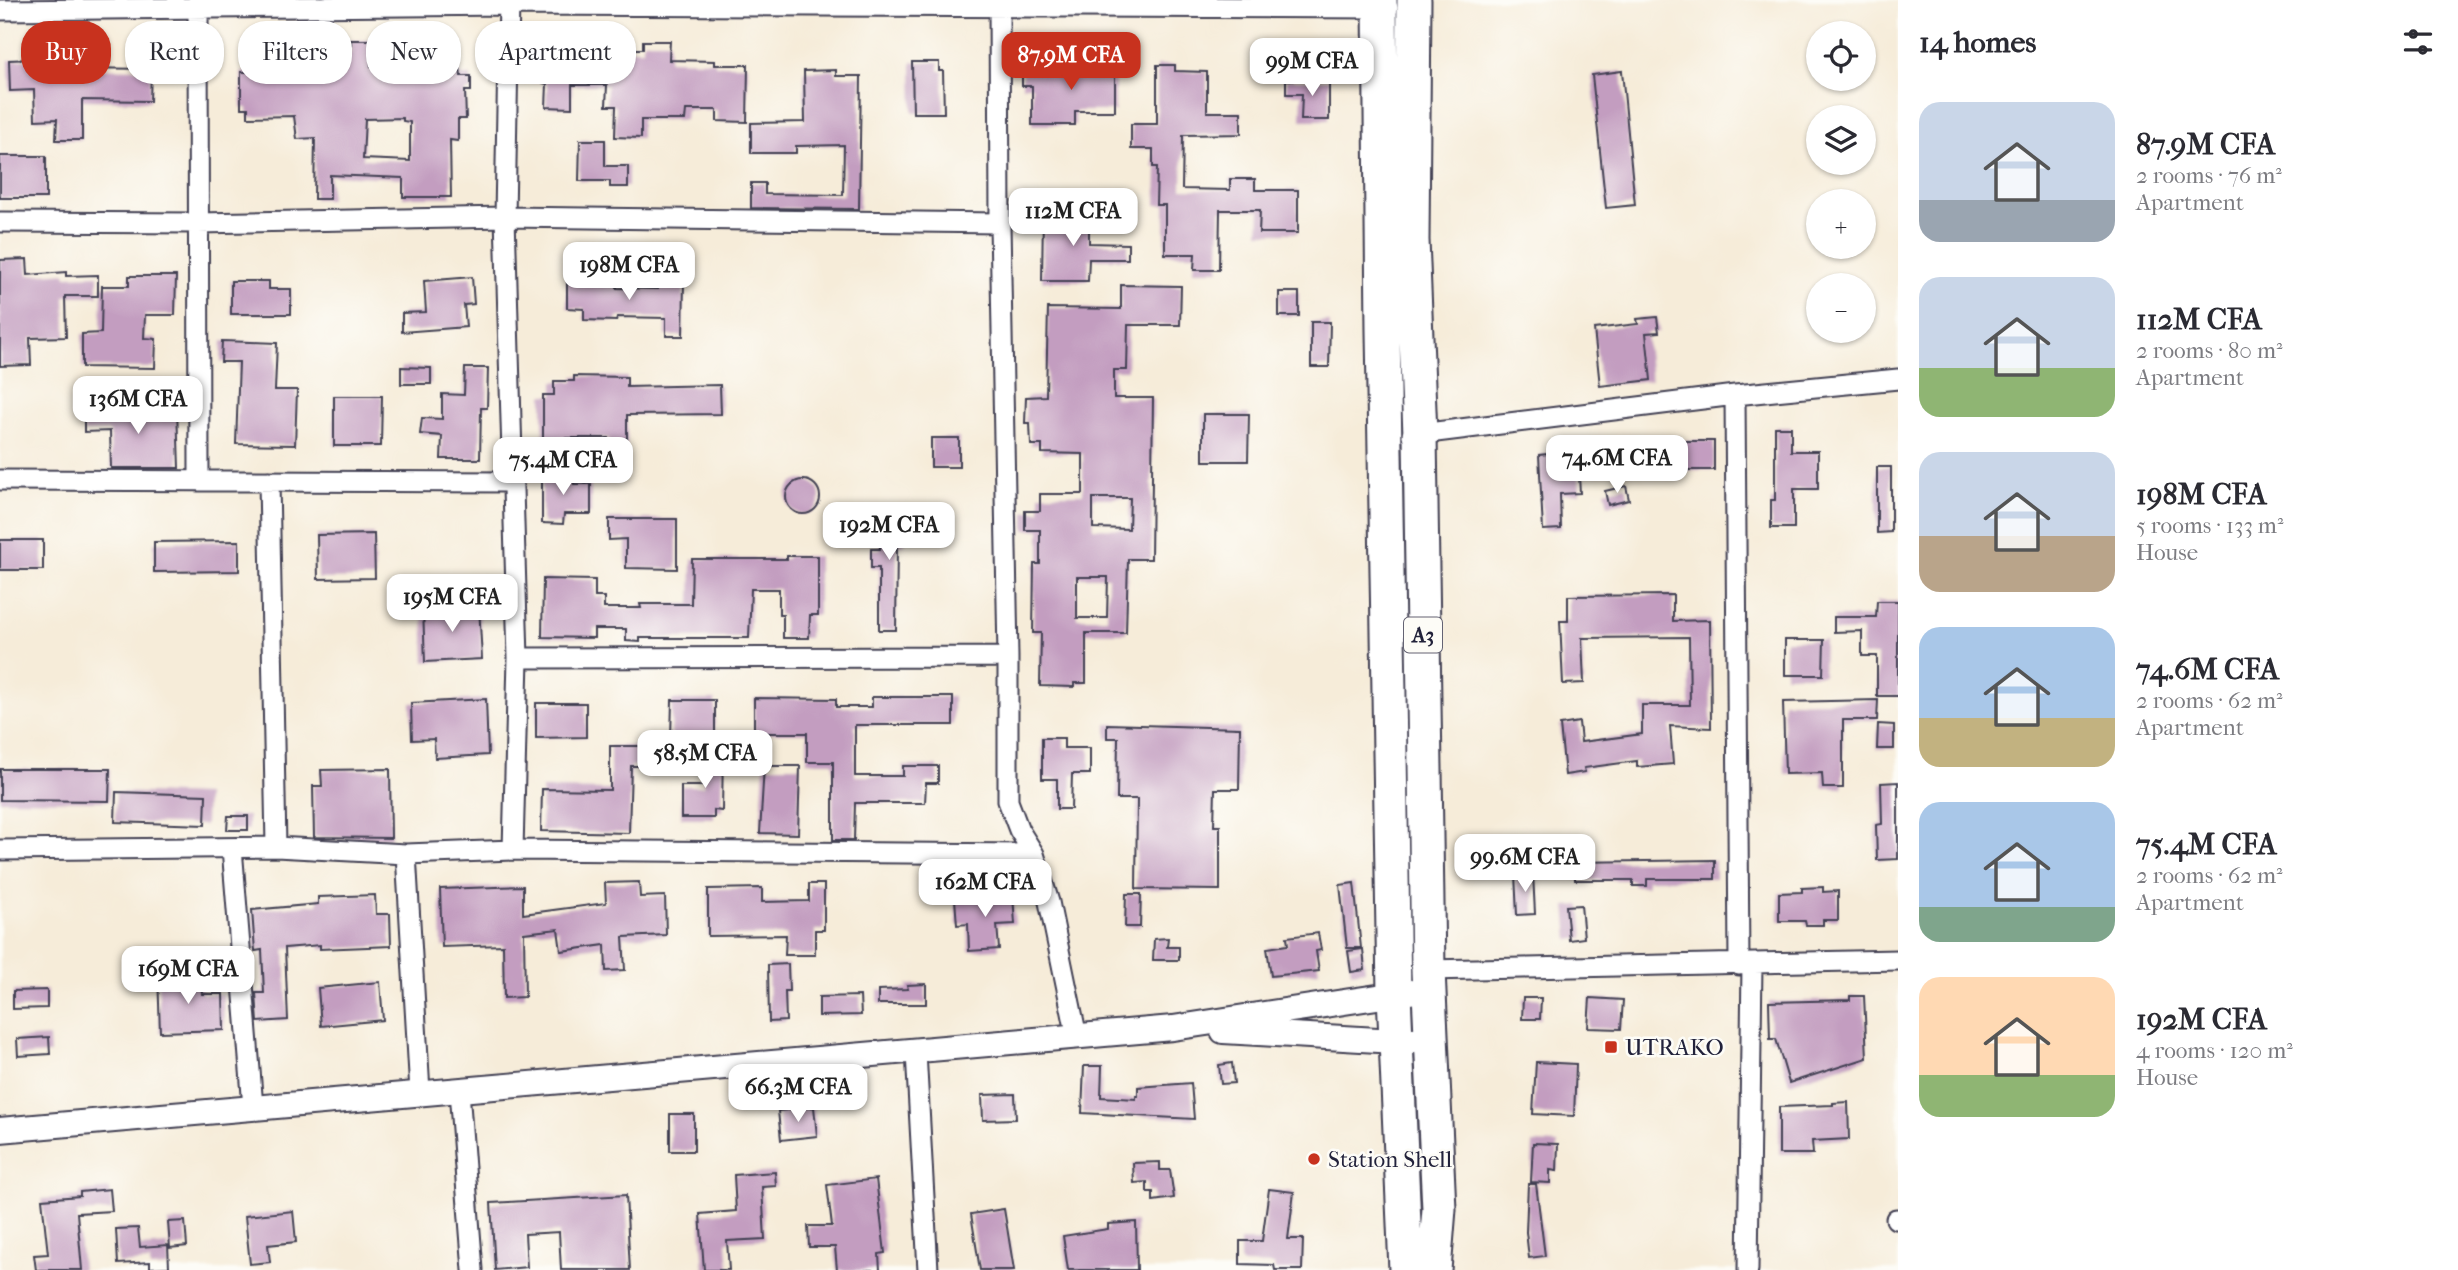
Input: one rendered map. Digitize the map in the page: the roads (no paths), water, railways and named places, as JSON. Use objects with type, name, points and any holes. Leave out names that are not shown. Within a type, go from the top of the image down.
[{"type":"highway","name":"A3","points":[[1380,4],[1394,994],[1406,1270]]},
{"type":"highway","name":"A3","points":[[1414,4],[1412,240],[1420,434],[1428,980],[1439,1209],[1434,1270]]},
{"type":"street","points":[[509,3],[505,217],[518,658],[513,850]]},
{"type":"street","points":[[0,10],[198,5],[509,3],[1414,4]]},
{"type":"street","points":[[999,3],[1008,802],[1019,830],[1034,854],[1049,902],[1077,1037]]},
{"type":"street","points":[[198,5],[199,481]]},
{"type":"street","points":[[0,222],[198,223],[505,217],[1000,223]]},
{"type":"street","points":[[1385,438],[1735,395],[1898,379]]},
{"type":"street","points":[[1735,395],[1746,964],[1748,1270]]},
{"type":"street","points":[[0,480],[512,482]]},
{"type":"street","points":[[269,481],[276,847]]},
{"type":"street","points":[[518,658],[1008,657]]},
{"type":"street","points":[[0,850],[276,847],[406,853],[513,850],[1034,854]]},
{"type":"street","points":[[232,848],[253,1107]]},
{"type":"street","points":[[406,853],[419,1092]]},
{"type":"street","points":[[0,1130],[1173,1028],[1394,994],[1428,980],[1746,964],[1898,960]]},
{"type":"street","points":[[1173,1028],[1395,1041],[1431,1038]]},
{"type":"street","points":[[916,1052],[928,1270]]},
{"type":"street","points":[[458,1091],[473,1270]]},
{"type":"place","name":"UTRAKO","points":[[1611,1047]]},
{"type":"place","name":"Station Shell","points":[[1314,1159]]}]
